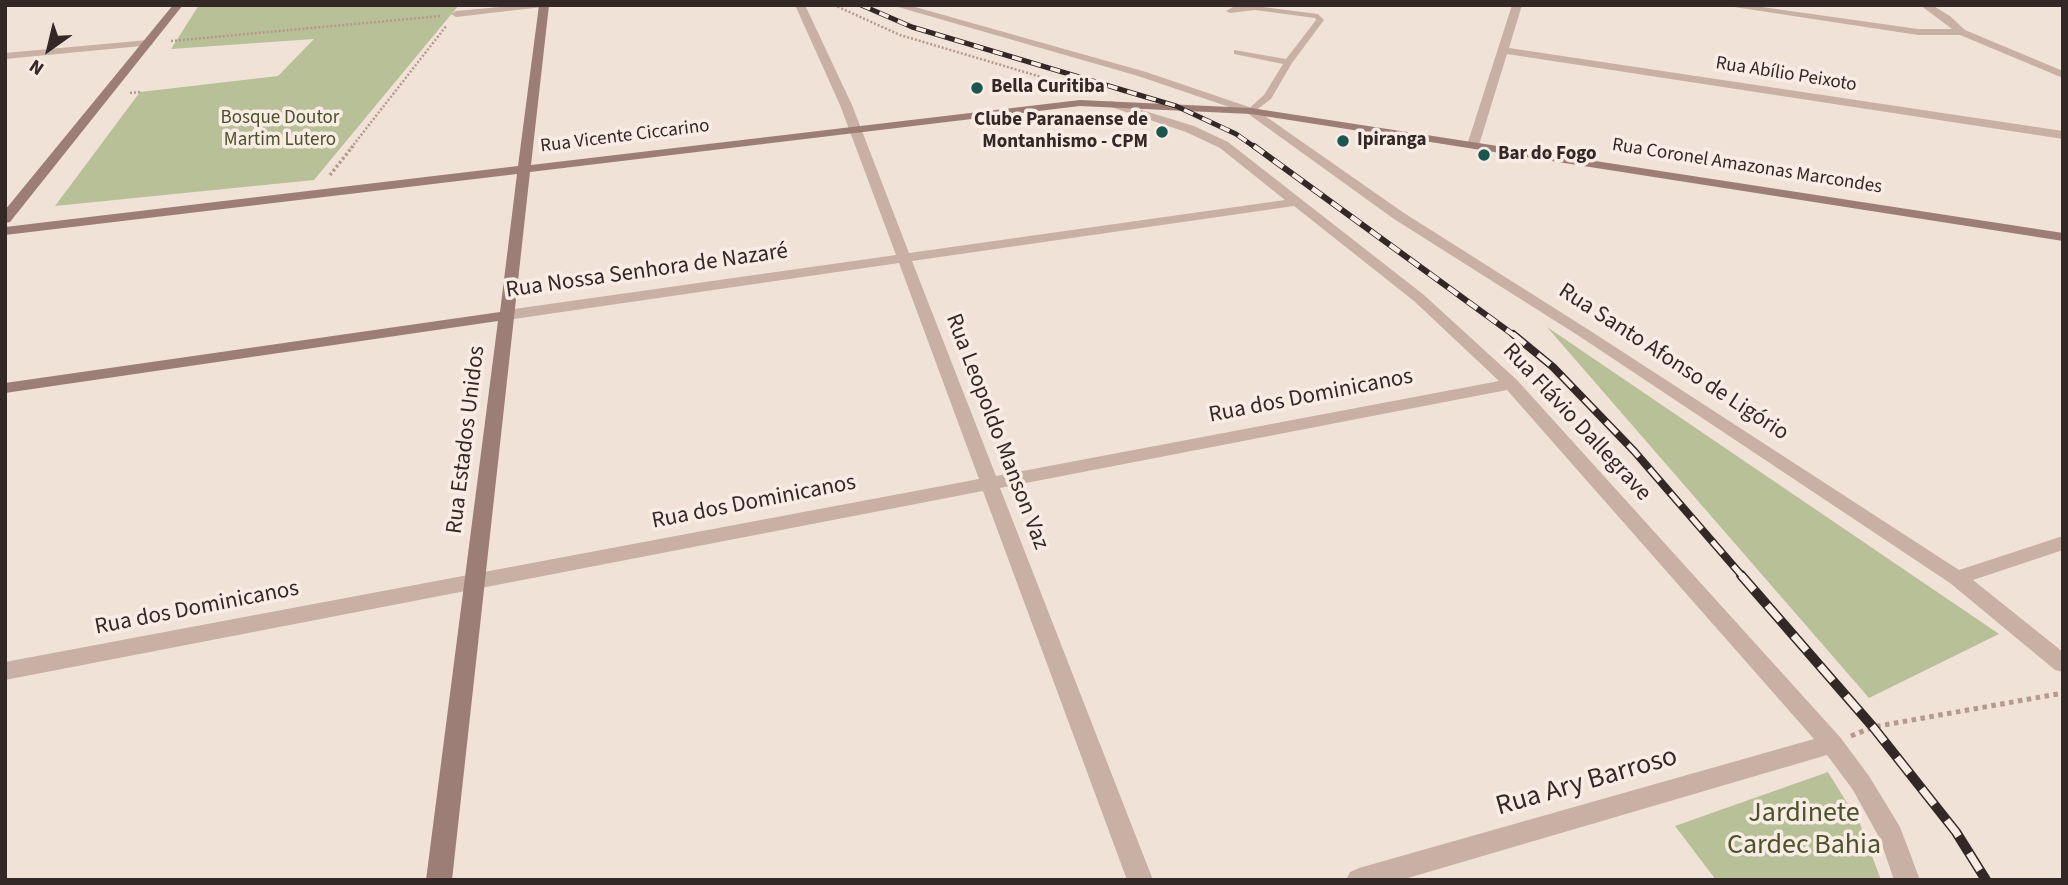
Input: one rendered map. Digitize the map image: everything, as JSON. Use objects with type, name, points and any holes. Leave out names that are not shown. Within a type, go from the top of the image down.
[{"type":"street","points":[[5,219],[178,5]]},
{"type":"street","name":"Rua Leopoldo Manson Vaz","points":[[800,5],[855,129],[1140,880]]},
{"type":"street","name":"Rua Coronel Amazonas Marcondes","points":[[896,5],[940,20],[1132,71],[1251,111],[2062,238]]},
{"type":"street","points":[[1473,145],[1517,5]]},
{"type":"street","points":[[1726,5],[1912,31],[1961,32],[2063,75]]},
{"type":"street","points":[[1925,5],[1947,18],[1961,32]]},
{"type":"street","points":[[456,14],[548,6]]},
{"type":"street","name":"Rua Estados Unidos","points":[[439,880],[524,169],[548,6]]},
{"type":"street","points":[[5,56],[148,43]]},
{"type":"street","name":"Rua Abílio Peixoto","points":[[1504,50],[2063,135]]},
{"type":"street","name":"Rua Vicente Ciccarino","points":[[5,231],[1059,104],[1251,111]]},
{"type":"street","name":"Rua Flávio Dallegrave","points":[[1112,104],[1190,129],[1224,145],[1419,298],[1511,384],[1832,744],[1861,783],[1891,835],[1908,880]]},
{"type":"street","name":"Rua Santo Afonso de Ligório","points":[[1251,111],[1399,216],[1595,340],[1957,578],[2063,664]]},
{"type":"street","name":"Rua Nossa Senhora de Nazaré","points":[[5,388],[1296,202]]},
{"type":"street","name":"Rua dos Dominicanos","points":[[5,671],[1511,384]]},
{"type":"street","points":[[1957,578],[2063,543]]},
{"type":"street","name":"Rua Ary Barroso","points":[[1359,880],[1832,744]]},
{"type":"lane","points":[[1230,11],[1255,8],[1318,16],[1320,20],[1288,62],[1268,97],[1251,111]]},
{"type":"lane","points":[[1237,52],[1288,62]]},
{"type":"path","points":[[834,5],[900,35],[1076,88]]},
{"type":"path","points":[[148,43],[456,14]]},
{"type":"path","points":[[331,174],[456,14]]},
{"type":"path","points":[[1832,744],[1873,727],[2063,693]]},
{"type":"green space","name":"Bosque Doutor Martim Lutero","points":[[199,5],[459,5],[314,180],[55,206],[140,92],[278,76],[314,39],[171,49]]},
{"type":"green space","points":[[1547,327],[1999,634],[1869,698]]},
{"type":"green space","name":"Jardinete Cardec Bahia","points":[[1828,772],[1860,824],[1881,880],[1716,880],[1675,826]]},
{"type":"railway","points":[[861,5],[912,27],[1176,106],[1236,134],[1256,148]]},
{"type":"railway","points":[[1254,146],[1515,336]]},
{"type":"railway","points":[[1513,334],[1553,367],[1634,451],[1743,577]]},
{"type":"railway","points":[[1741,575],[1873,727],[1956,832],[1986,880]]},
{"type":"place","name":"Bella Curitiba","points":[[977,88]]},
{"type":"place","name":"Clube Paranaense de Montanhismo - CPM","points":[[1162,132]]},
{"type":"place","name":"Ipiranga","points":[[1343,141]]},
{"type":"place","name":"Bar do Fogo","points":[[1484,155]]}]
